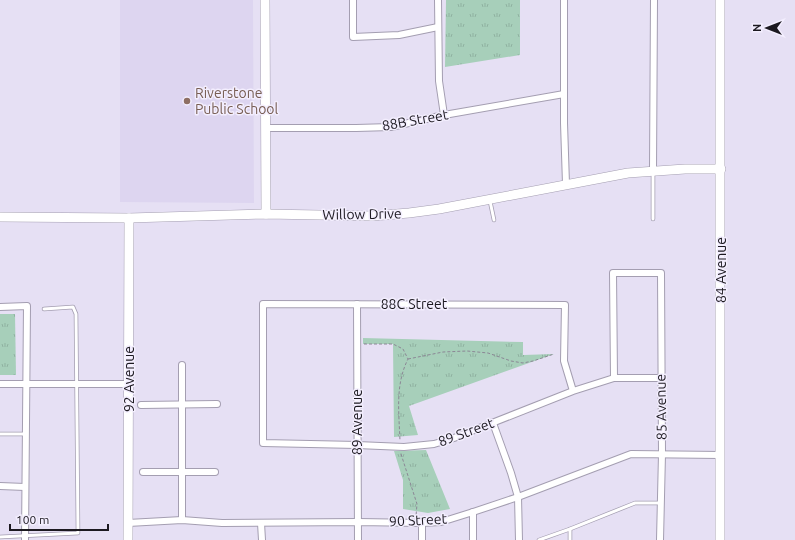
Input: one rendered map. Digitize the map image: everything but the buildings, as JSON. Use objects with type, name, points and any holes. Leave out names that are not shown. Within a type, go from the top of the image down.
[{"type":"street","points":[[265,0],[266,214]]},
{"type":"street","points":[[353,0],[353,38],[399,35],[438,27]]},
{"type":"street","points":[[438,0],[440,81],[444,115]]},
{"type":"street","points":[[564,0],[566,184]]},
{"type":"street","points":[[653,170],[654,0]]},
{"type":"street","name":"84 Avenue","points":[[720,0],[720,540]]},
{"type":"street","name":"88B Street","points":[[266,128],[392,127],[444,115],[564,94]]},
{"type":"street","name":"Willow Drive","points":[[0,217],[130,218],[266,214],[380,215],[416,212],[628,173],[653,170],[721,169]]},
{"type":"street","name":"92 Avenue","points":[[128,540],[130,218]]},
{"type":"street","name":"85 Avenue","points":[[614,378],[613,273],[661,273],[662,454],[660,540]]},
{"type":"street","name":"88C Street","points":[[263,443],[263,304],[565,305],[564,361],[573,391]]},
{"type":"street","name":"89 Avenue","points":[[358,304],[358,540]]},
{"type":"street","points":[[0,307],[27,306],[25,538]]},
{"type":"street","points":[[182,365],[182,520]]},
{"type":"street","name":"89 Street","points":[[263,443],[400,446],[434,444],[454,438],[573,391],[614,378],[661,378]]},
{"type":"street","points":[[0,384],[129,384]]},
{"type":"street","points":[[140,405],[217,404]]},
{"type":"street","points":[[493,423],[518,497],[519,540]]},
{"type":"street","name":"90 Street","points":[[128,523],[182,520],[222,523],[441,522],[518,497],[631,454],[720,455]]},
{"type":"street","points":[[143,472],[215,472]]},
{"type":"street","points":[[0,486],[25,486]]},
{"type":"street","points":[[473,512],[473,540]]},
{"type":"street","points":[[261,523],[262,540]]},
{"type":"street","points":[[422,523],[422,540]]},
{"type":"lane","points":[[653,170],[653,219]]},
{"type":"lane","points":[[489,199],[494,220]]},
{"type":"lane","points":[[0,536],[25,538],[78,533],[76,314],[73,307],[44,309]]},
{"type":"lane","points":[[0,434],[26,434]]},
{"type":"lane","points":[[539,540],[635,504],[661,503]]},
{"type":"lane","points":[[570,529],[570,540]]},
{"type":"path","points":[[363,344],[393,344],[403,349],[408,359]]},
{"type":"path","points":[[408,359],[443,352],[467,351],[488,353],[511,361],[523,363],[554,354]]},
{"type":"path","points":[[408,359],[402,371],[399,390],[400,446],[403,461],[417,504],[415,523]]},
{"type":"shaded area","name":"Riverstone Public School","points":[[120,0],[253,0],[254,203],[120,202]]},
{"type":"green space","points":[[446,0],[520,0],[520,55],[445,67]]},
{"type":"green space","points":[[0,314],[15,314],[16,375],[0,375]]},
{"type":"green space","points":[[363,338],[523,342],[523,355],[554,354],[409,406],[418,435],[394,437],[393,344],[363,344]]},
{"type":"green space","points":[[426,450],[450,509],[428,513],[403,509],[403,480],[394,451]]},
{"type":"place","name":"Riverstone Public School","points":[[187,101]]}]
